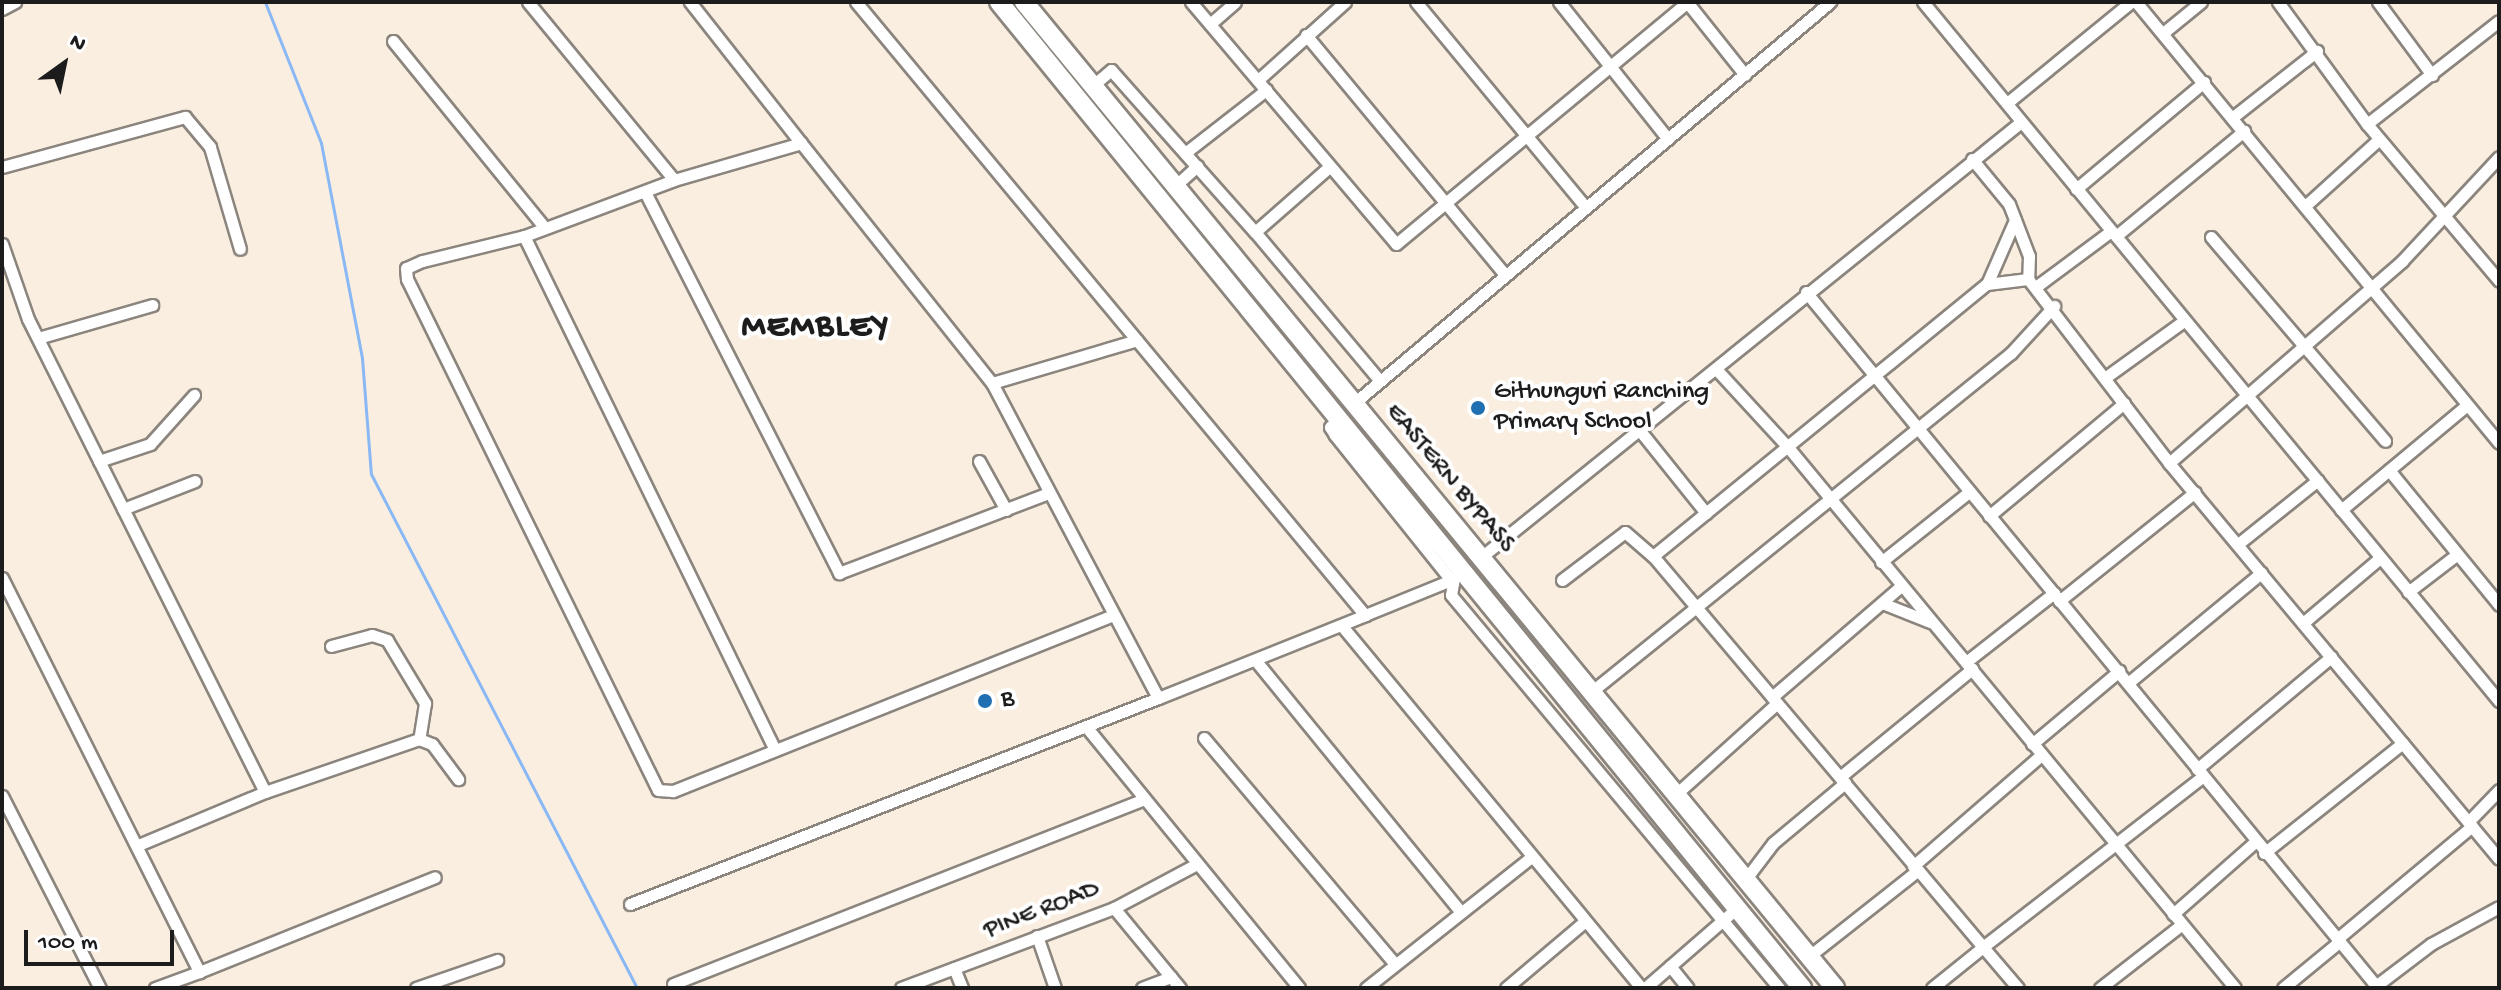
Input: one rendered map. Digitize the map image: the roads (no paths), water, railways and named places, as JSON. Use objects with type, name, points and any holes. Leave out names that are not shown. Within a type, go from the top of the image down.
[{"type":"main road","name":"EASTERN BYPASS","points":[[999,2],[1339,418],[1419,520],[1456,577],[1557,688],[1802,988]]},
{"type":"main road","name":"EASTERN BYPASS","points":[[1024,2],[1835,988]]},
{"type":"main road","points":[[1419,520],[1438,506]]},
{"type":"street","points":[[2,9],[15,2]]},
{"type":"street","points":[[528,2],[674,180]]},
{"type":"street","points":[[690,2],[992,383],[1109,617],[1158,698]]},
{"type":"street","points":[[856,2],[1365,615]]},
{"type":"street","points":[[1191,2],[1396,244],[1611,70],[1687,2],[1745,75]]},
{"type":"street","points":[[1210,24],[1235,2]]},
{"type":"street","points":[[1258,80],[1345,2]]},
{"type":"street","points":[[1416,2],[1530,135],[1585,206]]},
{"type":"street","points":[[1559,2],[1668,139]]},
{"type":"street","points":[[1353,404],[1503,272],[1668,139],[1830,2]]},
{"type":"street","points":[[1923,2],[2499,701]]},
{"type":"street","points":[[2007,103],[2134,2],[2233,117],[2499,443]]},
{"type":"street","points":[[2163,33],[2201,2]]},
{"type":"street","points":[[2278,2],[2317,51],[2378,140],[2499,281]]},
{"type":"street","points":[[2378,2],[2432,75]]},
{"type":"street","points":[[2367,124],[2499,21]]},
{"type":"street","points":[[1306,35],[1503,272]]},
{"type":"street","points":[[393,41],[544,227]]},
{"type":"street","points":[[2233,117],[2317,51]]},
{"type":"street","points":[[1092,86],[1111,70],[1255,232],[1379,380]]},
{"type":"street","points":[[2076,189],[2204,82]]},
{"type":"street","points":[[1185,153],[1266,90]]},
{"type":"street","points":[[2,167],[185,117],[210,147],[240,249]]},
{"type":"street","points":[[1480,558],[1641,432],[1806,292],[2021,122]]},
{"type":"street","points":[[1987,284],[2032,282],[2114,233],[2244,131]]},
{"type":"street","points":[[2305,206],[2378,140]]},
{"type":"street","points":[[801,143],[674,180],[524,236],[406,268],[458,393],[658,790],[775,750],[1109,617]]},
{"type":"street","points":[[2169,463],[2372,287],[2499,157]]},
{"type":"street","points":[[1972,159],[2015,219],[2029,256],[2032,282],[2054,306],[2169,463],[2499,859]]},
{"type":"street","points":[[1175,186],[1197,166]]},
{"type":"street","points":[[1255,232],[1329,167]]},
{"type":"street","points":[[645,192],[839,573],[1048,493]]},
{"type":"street","points":[[1653,556],[1987,284],[2015,219]]},
{"type":"street","points":[[524,236],[775,750]]},
{"type":"street","points":[[2211,237],[2385,441]]},
{"type":"street","points":[[2,244],[38,338],[265,792]]},
{"type":"street","points":[[1806,292],[1915,429],[2119,671],[2375,987],[2499,907]]},
{"type":"street","points":[[38,338],[152,305]]},
{"type":"street","points":[[1591,692],[1695,603],[1831,501],[2011,353],[2054,306]]},
{"type":"street","points":[[2106,377],[2185,320]]},
{"type":"street","points":[[992,383],[1137,340]]},
{"type":"street","points":[[1717,370],[1787,446],[2235,988]]},
{"type":"street","points":[[99,461],[150,444],[194,395]]},
{"type":"street","points":[[1989,516],[2124,403]]},
{"type":"street","points":[[2341,510],[2467,405]]},
{"type":"street","points":[[1339,418],[1330,427],[1335,435],[1456,577]]},
{"type":"street","points":[[1641,432],[1706,513]]},
{"type":"street","points":[[979,461],[1006,510]]},
{"type":"street","points":[[2389,470],[2499,605]]},
{"type":"street","points":[[2238,544],[2318,480]]},
{"type":"street","points":[[123,509],[195,481]]},
{"type":"street","points":[[1881,562],[1969,492]]},
{"type":"street","points":[[1745,880],[1773,843],[1969,666],[2195,492]]},
{"type":"street","points":[[1562,580],[1625,532],[1653,556],[2018,988]]},
{"type":"street","points":[[2408,592],[2456,555]]},
{"type":"street","points":[[2303,623],[2380,558]]},
{"type":"street","points":[[2128,683],[2261,573]]},
{"type":"street","points":[[630,904],[1088,729],[1456,577]]},
{"type":"street","points":[[1456,577],[1451,595],[1779,988]]},
{"type":"street","points":[[2,578],[199,972]]},
{"type":"street","points":[[1675,795],[1774,700],[1901,586]]},
{"type":"street","points":[[1882,603],[1933,623]]},
{"type":"street","points":[[1342,626],[1583,923],[1643,988],[1737,908]]},
{"type":"street","points":[[331,646],[372,635],[387,640],[425,703],[419,739]]},
{"type":"street","points":[[1932,988],[2200,773],[2331,657]]},
{"type":"street","points":[[1256,661],[1461,912]]},
{"type":"street","points":[[2032,744],[2119,671]]},
{"type":"street","points":[[1539,701],[1557,688]]},
{"type":"street","points":[[1088,729],[1142,800],[1299,988]]},
{"type":"street","points":[[1204,738],[1395,964]]},
{"type":"street","points":[[138,845],[265,792],[419,739],[432,744],[458,779]]},
{"type":"street","points":[[2264,853],[2403,743]]},
{"type":"street","points":[[1808,957],[1915,868],[2041,755]]},
{"type":"street","points":[[2283,988],[2471,823],[2499,790]]},
{"type":"street","points":[[2,796],[100,988]]},
{"type":"street","points":[[673,984],[1142,800]]},
{"type":"street","points":[[2173,914],[2255,842]]},
{"type":"street","points":[[1366,988],[1531,857]]},
{"type":"street","name":"PINE ROAD","points":[[901,988],[1114,908],[1195,865]]},
{"type":"street","points":[[155,988],[435,877]]},
{"type":"street","points":[[1114,908],[1180,988]]},
{"type":"street","points":[[1506,988],[1583,923]]},
{"type":"street","points":[[2100,988],[2181,925]]},
{"type":"street","points":[[1037,936],[1055,988]]},
{"type":"street","points":[[416,988],[497,960]]},
{"type":"street","points":[[1670,966],[1688,988]]},
{"type":"street","points":[[954,968],[962,988]]},
{"type":"street","points":[[1142,988],[1171,977]]},
{"type":"waterway","points":[[265,2],[321,143],[362,358],[371,474],[637,988]]},
{"type":"place","name":"Githunguri Ranching Primary School","points":[[1478,408]]},
{"type":"place","name":"B","points":[[985,701]]},
{"type":"district","name":"MEMBLEY","points":[[816,329]]}]
